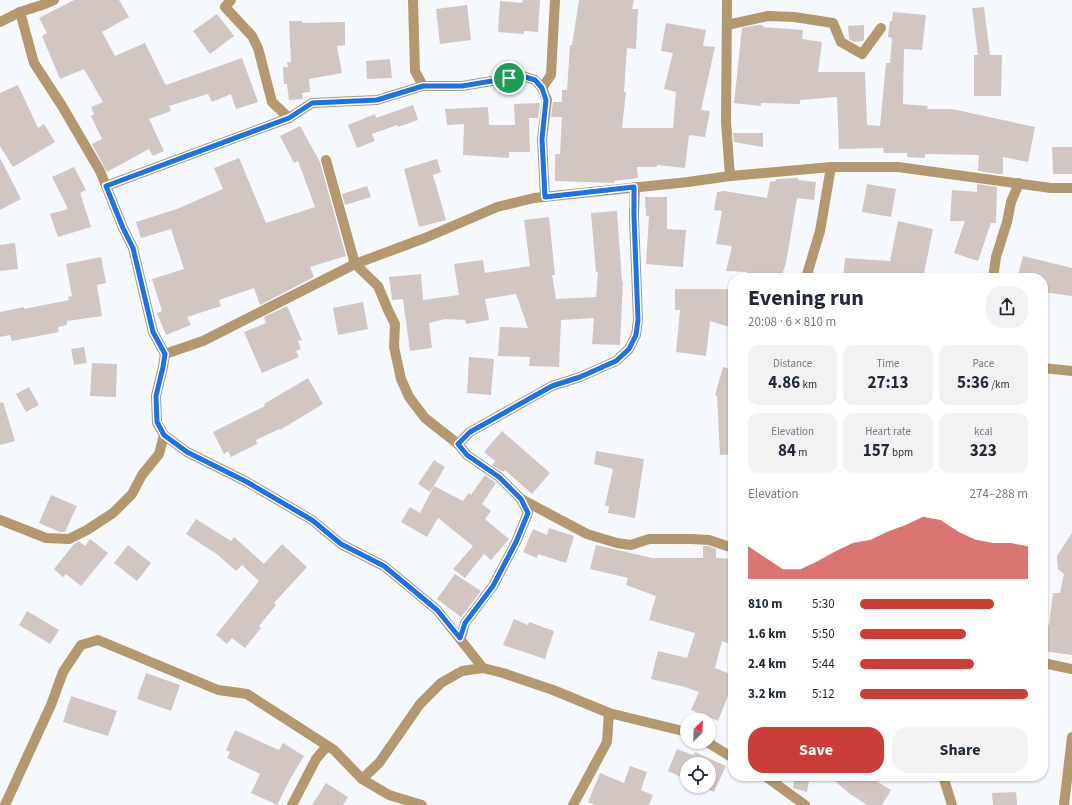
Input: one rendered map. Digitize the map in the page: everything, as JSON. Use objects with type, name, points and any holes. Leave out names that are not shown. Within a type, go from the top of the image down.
[{"type":"street","points":[[0,22],[20,12],[54,0]]},
{"type":"street","points":[[231,0],[225,7],[252,36],[258,48],[272,102],[289,118]]},
{"type":"street","points":[[413,0],[414,71],[423,86]]},
{"type":"street","points":[[542,88],[551,74],[555,0]]},
{"type":"street","points":[[727,0],[726,122],[730,176]]},
{"type":"street","points":[[20,12],[34,63],[62,106],[100,172],[123,228],[133,248],[153,332],[165,354],[156,396],[157,422],[164,435],[187,452],[247,482],[312,520],[341,544],[384,566],[437,610],[483,668]]},
{"type":"street","points":[[727,25],[768,16],[794,17],[833,23],[841,42],[862,54],[881,28]]},
{"type":"street","points":[[106,186],[289,118],[312,103],[377,100],[423,86],[462,86],[522,76],[535,80],[542,88],[546,100],[542,139],[545,197]]},
{"type":"street","points":[[326,160],[355,264],[378,286],[395,324],[394,347],[400,379],[410,397],[426,418],[458,444],[467,455],[499,477],[521,499],[586,534],[617,544],[630,545],[649,539],[692,539],[709,540],[728,546]]},
{"type":"street","points":[[165,354],[203,341],[355,264],[425,238],[497,206],[534,198],[688,182],[730,176],[831,167],[898,167],[1051,188],[1072,188]]},
{"type":"street","points":[[807,273],[820,231],[831,167]]},
{"type":"street","points":[[994,273],[996,257],[1007,222],[1011,202],[1019,183]]},
{"type":"street","points":[[458,444],[470,432],[552,386],[580,377],[616,361],[629,349],[636,335],[638,320],[634,187]]},
{"type":"street","points":[[1048,369],[1072,371]]},
{"type":"street","points":[[0,520],[46,538],[69,539],[75,536],[113,513],[132,494],[142,475],[159,454],[164,435]]},
{"type":"street","points":[[460,638],[465,623],[493,586],[516,542],[528,513],[521,499]]},
{"type":"street","points":[[5,805],[51,705],[63,672],[81,645],[98,640],[218,690],[247,694],[334,750],[362,779],[389,794],[422,805]]},
{"type":"street","points":[[1048,664],[1072,668]]},
{"type":"street","points":[[362,779],[378,763],[420,704],[441,683],[462,671],[483,668],[503,673],[553,690],[609,713],[680,730]]},
{"type":"street","points":[[573,805],[607,742],[609,713]]},
{"type":"street","points":[[1064,805],[1072,738]]},
{"type":"street","points":[[292,805],[316,758],[326,746]]},
{"type":"street","points":[[716,748],[728,755]]},
{"type":"street","points":[[772,781],[805,805]]},
{"type":"street","points":[[944,781],[952,805]]},
{"type":"building","points":[[74,0],[119,0],[129,17],[102,32],[115,56],[145,43],[166,85],[242,58],[258,102],[236,109],[231,94],[212,102],[208,94],[169,106],[171,111],[149,119],[164,151],[153,156],[149,149],[107,172],[92,144],[102,139],[91,116],[94,114],[91,107],[103,102],[84,69],[60,79],[42,36],[47,33],[39,18]]},
{"type":"building","points":[[523,0],[540,0],[538,32],[524,31],[524,34],[498,32],[500,1],[522,3]]},
{"type":"building","points":[[579,0],[634,0],[632,9],[638,9],[636,49],[627,48],[624,92],[626,92],[622,128],[673,128],[676,92],[664,89],[673,53],[661,51],[666,23],[706,30],[703,46],[715,47],[701,110],[710,111],[705,137],[689,135],[685,168],[657,165],[657,167],[637,167],[638,178],[614,181],[614,183],[555,181],[555,154],[560,154],[562,117],[551,117],[553,102],[562,102],[562,90],[567,90],[570,45],[572,45]]},
{"type":"building","points":[[467,5],[471,40],[440,44],[436,9]]},
{"type":"building","points":[[984,7],[990,55],[1002,55],[1001,96],[974,96],[974,55],[978,55],[972,8]]},
{"type":"building","points":[[893,12],[926,15],[922,50],[904,49],[903,104],[928,106],[927,109],[952,109],[1035,127],[1028,162],[1003,157],[1003,174],[998,174],[978,171],[979,155],[925,154],[925,158],[907,157],[907,153],[884,153],[883,148],[839,149],[837,97],[800,100],[800,104],[761,103],[761,106],[734,103],[742,28],[763,25],[763,27],[803,30],[802,39],[822,42],[818,72],[865,72],[867,125],[880,126],[886,63],[890,63],[892,38],[888,37]]},
{"type":"building","points":[[217,14],[234,36],[210,54],[193,31]]},
{"type":"building","points":[[289,21],[302,21],[302,23],[345,22],[345,45],[337,46],[342,73],[309,79],[310,92],[302,93],[303,99],[289,100],[287,84],[284,84],[283,67],[288,67],[287,62],[291,62]]},
{"type":"building","points":[[864,25],[863,41],[854,42],[849,39],[848,26]]},
{"type":"building","points":[[390,59],[392,78],[367,79],[366,61]]},
{"type":"building","points":[[18,85],[38,128],[44,124],[55,142],[13,167],[0,146],[0,93]]},
{"type":"building","points":[[540,103],[538,118],[529,118],[530,152],[509,152],[509,158],[463,155],[464,124],[447,125],[445,109],[488,107],[489,125],[515,125],[514,104]]},
{"type":"building","points":[[413,105],[418,120],[398,127],[397,125],[372,134],[375,141],[357,148],[348,125],[375,114],[376,118]]},
{"type":"building","points":[[300,126],[320,162],[346,256],[310,267],[314,277],[260,305],[254,288],[219,300],[221,306],[187,317],[191,325],[166,335],[157,313],[162,311],[152,279],[184,269],[171,229],[141,238],[136,222],[177,209],[223,189],[214,168],[239,158],[266,223],[315,207],[298,161],[294,163],[280,136]]},
{"type":"building","points":[[733,133],[763,133],[763,147],[734,142]]},
{"type":"building","points":[[1052,147],[1072,147],[1072,174],[1053,174]]},
{"type":"building","points":[[0,158],[21,199],[0,210]]},
{"type":"building","points":[[437,159],[441,172],[433,175],[446,220],[419,227],[404,169]]},
{"type":"building","points":[[74,167],[86,190],[80,193],[91,227],[58,237],[50,214],[68,209],[52,177]]},
{"type":"building","points":[[798,178],[798,180],[816,182],[814,200],[797,198],[786,263],[783,273],[747,273],[726,271],[732,246],[716,244],[722,211],[714,210],[717,192],[724,191],[767,198],[770,182],[776,181],[776,179]]},
{"type":"building","points":[[867,184],[896,189],[891,217],[862,212]]},
{"type":"building","points":[[977,184],[997,187],[996,223],[991,223],[978,261],[954,253],[965,221],[950,221],[952,190],[977,192]]},
{"type":"building","points":[[367,186],[371,197],[345,205],[342,194]]},
{"type":"building","points":[[645,197],[667,197],[667,229],[686,230],[683,267],[646,264],[649,216],[646,216]]},
{"type":"building","points":[[617,211],[623,281],[620,345],[592,344],[594,318],[561,320],[559,367],[529,366],[530,357],[498,356],[500,327],[528,328],[516,294],[485,299],[489,320],[466,324],[465,320],[445,319],[429,323],[432,348],[410,351],[403,299],[392,300],[389,277],[421,274],[423,300],[459,295],[454,264],[483,260],[485,273],[530,266],[524,220],[549,217],[555,275],[552,275],[556,299],[596,297],[598,272],[596,272],[591,213]]},
{"type":"building","points":[[898,221],[933,229],[924,273],[844,273],[845,258],[890,261]]},
{"type":"building","points":[[15,243],[18,269],[0,271],[0,245]]},
{"type":"building","points":[[1023,256],[1072,268],[1072,296],[1048,293],[1048,273],[1019,273]]},
{"type":"building","points":[[101,257],[106,283],[97,285],[102,316],[67,321],[67,325],[58,327],[59,332],[12,341],[10,335],[0,337],[0,312],[69,300],[68,297],[72,296],[66,264]]},
{"type":"building","points":[[675,289],[728,289],[728,326],[710,321],[706,356],[676,352],[680,310],[675,310]]},
{"type":"building","points":[[363,302],[368,329],[338,335],[333,308]]},
{"type":"building","points":[[287,306],[302,340],[298,341],[301,349],[296,351],[299,357],[262,373],[244,332],[266,323],[264,317]]},
{"type":"building","points":[[84,347],[87,363],[74,365],[71,349]]},
{"type":"building","points":[[469,357],[494,359],[491,395],[467,393]]},
{"type":"building","points":[[92,363],[117,364],[116,397],[90,396]]},
{"type":"building","points":[[723,367],[728,368],[728,454],[720,455],[717,396],[715,395]]},
{"type":"building","points":[[308,378],[323,404],[280,430],[279,429],[256,440],[257,444],[231,457],[228,451],[224,454],[213,432],[265,406],[264,404]]},
{"type":"building","points":[[29,387],[39,405],[26,412],[16,394]]},
{"type":"building","points":[[3,402],[15,441],[0,445],[0,403]]},
{"type":"building","points":[[502,431],[550,473],[532,494],[505,470],[503,472],[492,465],[495,461],[484,452]]},
{"type":"building","points":[[596,451],[644,459],[635,518],[608,513],[609,506],[605,506],[613,469],[594,464]]},
{"type":"building","points":[[434,460],[445,467],[430,492],[418,484]]},
{"type":"building","points":[[485,475],[496,483],[482,504],[491,511],[485,519],[509,539],[491,560],[484,554],[465,578],[453,569],[473,546],[438,518],[427,537],[401,522],[410,507],[420,513],[434,486],[463,501],[469,493],[471,495]]},
{"type":"building","points":[[51,495],[77,506],[65,532],[60,532],[39,523]]},
{"type":"building","points":[[196,519],[231,541],[234,537],[264,564],[282,544],[307,567],[274,603],[276,605],[259,626],[261,628],[245,648],[232,638],[227,644],[216,635],[259,581],[242,565],[236,571],[218,555],[186,534]]},
{"type":"building","points":[[549,528],[574,536],[566,563],[538,554],[537,558],[523,552],[533,529],[547,535]]},
{"type":"building","points":[[1072,533],[1072,655],[1048,652],[1048,625],[1053,593],[1060,593],[1064,574],[1058,569],[1057,556]]},
{"type":"building","points":[[90,539],[108,553],[81,586],[66,574],[63,577],[54,569],[74,544],[79,541],[85,546]]},
{"type":"building","points":[[128,545],[151,563],[137,581],[114,563]]},
{"type":"building","points":[[596,545],[652,558],[703,558],[703,546],[708,546],[716,549],[716,558],[728,559],[728,643],[722,641],[715,668],[728,673],[728,696],[718,721],[716,720],[716,713],[698,713],[691,710],[699,692],[651,679],[658,651],[687,658],[695,633],[649,620],[656,596],[626,585],[628,578],[590,569]]},
{"type":"building","points":[[455,574],[481,591],[461,617],[437,599]]},
{"type":"building","points":[[27,611],[59,630],[50,644],[19,625]]},
{"type":"building","points":[[514,619],[528,625],[529,622],[554,631],[545,659],[503,645]]},
{"type":"building","points":[[146,673],[180,685],[171,711],[137,699]]},
{"type":"building","points":[[71,696],[117,711],[108,736],[63,722]]},
{"type":"building","points":[[235,730],[279,750],[283,743],[304,756],[277,805],[251,793],[260,774],[227,758],[230,752],[226,750]]},
{"type":"building","points":[[677,749],[693,755],[695,752],[706,757],[680,757],[680,777],[668,771]]},
{"type":"building","points":[[716,761],[726,766],[716,788]]},
{"type":"building","points":[[630,766],[647,772],[641,790],[653,795],[649,805],[595,805],[588,802],[600,773],[624,783]]},
{"type":"building","points":[[794,781],[809,781],[807,792],[793,788]]},
{"type":"building","points":[[835,781],[876,781],[891,790],[882,805],[867,805],[850,794]]},
{"type":"building","points":[[326,783],[348,797],[343,805],[312,805]]},
{"type":"building","points":[[1016,792],[1017,805],[993,805],[992,793]]},
{"type":"route","points":[[522,76],[535,80],[542,88],[546,100],[542,139],[545,197],[634,187],[638,320],[636,335],[629,349],[616,361],[580,377],[552,386],[470,432],[458,444],[467,455],[499,477],[521,499],[528,513],[516,542],[493,586],[465,623],[460,638],[437,610],[384,566],[341,544],[312,520],[247,482],[187,452],[164,435],[157,422],[156,396],[165,354],[153,332],[133,248],[106,186],[289,118],[312,103],[377,100],[423,86],[462,86],[509,78],[522,76]]}]
